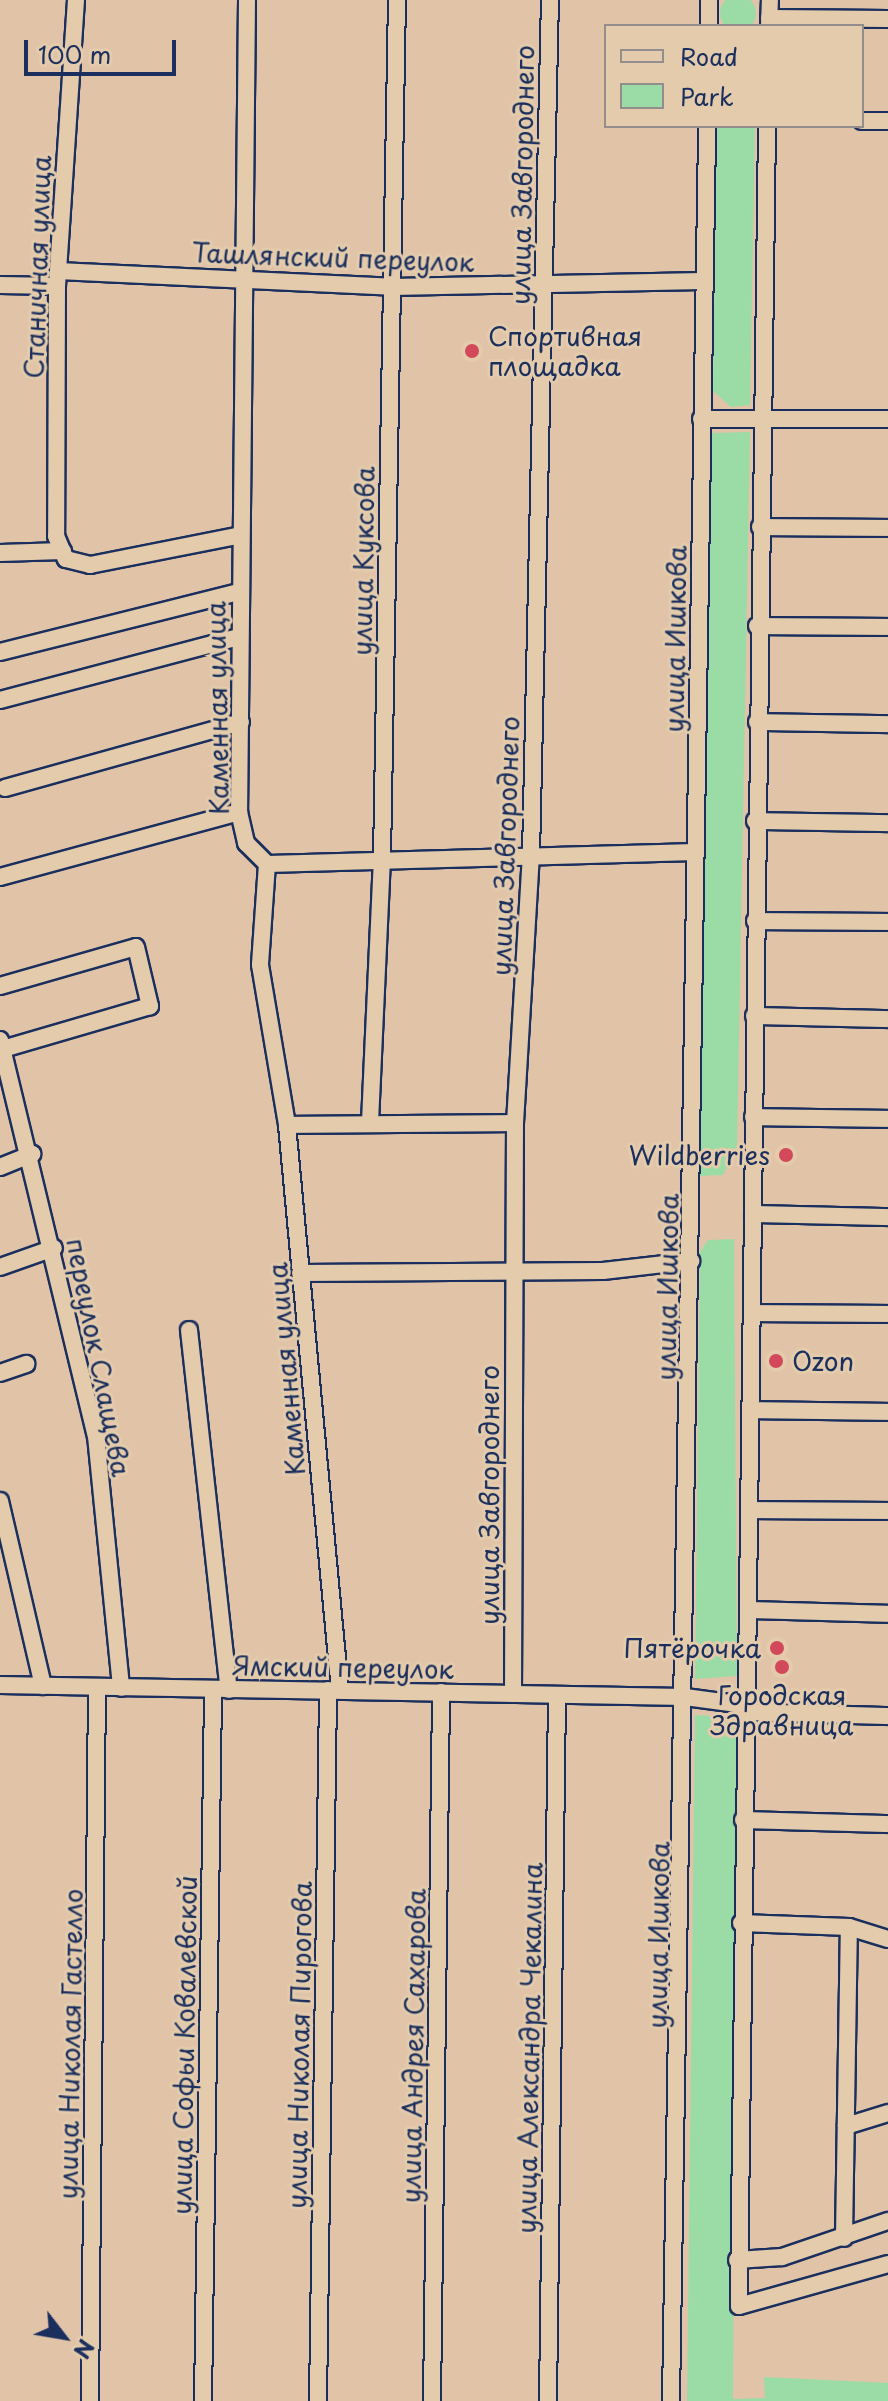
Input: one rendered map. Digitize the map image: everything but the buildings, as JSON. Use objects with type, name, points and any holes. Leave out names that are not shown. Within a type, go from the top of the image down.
[{"type":"street","name":"Станичная улица","points":[[59,544],[57,279],[76,0]]},
{"type":"street","name":"Каменная улица","points":[[247,0],[237,536],[241,722],[239,812],[246,843],[267,864],[260,965],[287,1125],[334,1690]]},
{"type":"street","name":"улица Куксова","points":[[370,1122],[382,858],[397,0]]},
{"type":"street","name":"улица Завгороднего","points":[[513,1694],[515,1123],[531,855],[550,0]]},
{"type":"street","points":[[709,0],[709,24]]},
{"type":"street","points":[[770,0],[769,22],[888,19]]},
{"type":"street","points":[[864,121],[888,121]]},
{"type":"street","name":"улица Ишкова","points":[[671,2401],[685,1697],[707,128]]},
{"type":"street","points":[[767,128],[765,417],[757,626],[751,1510],[744,1708],[739,2306],[888,2264]]},
{"type":"street","name":"Ташлянский переулок","points":[[0,285],[57,279],[243,277],[392,287],[544,287],[703,281]]},
{"type":"street","points":[[701,419],[888,419]]},
{"type":"street","points":[[760,527],[888,528]]},
{"type":"street","points":[[0,553],[59,544],[90,565],[237,536]]},
{"type":"street","points":[[0,652],[238,592]]},
{"type":"street","points":[[757,626],[888,627]]},
{"type":"street","points":[[0,700],[239,637]]},
{"type":"street","points":[[5,788],[241,722]]},
{"type":"street","points":[[757,722],[888,724]]},
{"type":"street","points":[[0,877],[239,812]]},
{"type":"street","points":[[755,821],[888,823]]},
{"type":"street","points":[[267,864],[382,858],[696,852]]},
{"type":"street","points":[[755,921],[888,922]]},
{"type":"street","points":[[0,986],[136,947],[150,1006],[1,1046]]},
{"type":"street","points":[[754,1016],[888,1019]]},
{"type":"street","name":"переулок Слащева","points":[[1,1046],[32,1154],[96,1436],[121,1688]]},
{"type":"street","points":[[753,1117],[888,1119]]},
{"type":"street","points":[[287,1125],[515,1123]]},
{"type":"street","points":[[0,1167],[32,1154]]},
{"type":"street","points":[[753,1214],[888,1217]]},
{"type":"street","points":[[0,1267],[54,1248]]},
{"type":"street","points":[[300,1273],[513,1273],[691,1261]]},
{"type":"street","points":[[753,1313],[888,1314]]},
{"type":"street","points":[[189,1330],[221,1690]]},
{"type":"street","points":[[0,1373],[26,1364]]},
{"type":"street","points":[[752,1410],[888,1412]]},
{"type":"street","points":[[0,1501],[43,1686]]},
{"type":"street","points":[[751,1510],[888,1511]]},
{"type":"street","points":[[749,1610],[888,1614]]},
{"type":"street","name":"Ямский переулок","points":[[0,1685],[685,1697],[744,1708],[888,1716]]},
{"type":"street","name":"улица Николая Гастелло","points":[[90,2401],[97,1688]]},
{"type":"street","name":"улица Софьи Ковалевской","points":[[203,2401],[221,1690]]},
{"type":"street","name":"улица Николая Пирогова","points":[[318,2401],[334,1690]]},
{"type":"street","name":"улица Андрея Сахарова","points":[[432,2401],[441,1692]]},
{"type":"street","name":"улица Александра Чекалина","points":[[548,2401],[557,1696]]},
{"type":"street","points":[[743,1820],[888,1824]]},
{"type":"street","points":[[741,1923],[849,1927],[888,1939]]},
{"type":"street","points":[[844,2238],[849,1927]]},
{"type":"street","points":[[846,2126],[888,2113]]},
{"type":"street","points":[[737,2260],[844,2238],[888,2221]]},
{"type":"green space","points":[[728,-1],[748,-1],[756,13],[751,24],[725,24],[722,20],[722,6]]},
{"type":"green space","points":[[717,128],[755,128],[750,405],[731,407],[713,391]]},
{"type":"green space","points":[[750,432],[737,1147],[723,1175],[699,1176],[712,433]]},
{"type":"green space","points":[[734,1239],[737,1676],[695,1679],[700,1252],[708,1240]]},
{"type":"green space","points":[[695,1715],[736,1717],[733,2399],[765,2398],[764,2377],[888,2383],[888,2401],[687,2401]]},
{"type":"place","name":"Спортивная площадка","points":[[472,351]]},
{"type":"place","name":"Wildberries","points":[[786,1155]]},
{"type":"place","name":"Ozon","points":[[776,1361]]},
{"type":"place","name":"Пятёрочка","points":[[777,1648]]},
{"type":"place","name":"Городская Здравница","points":[[782,1667]]}]
